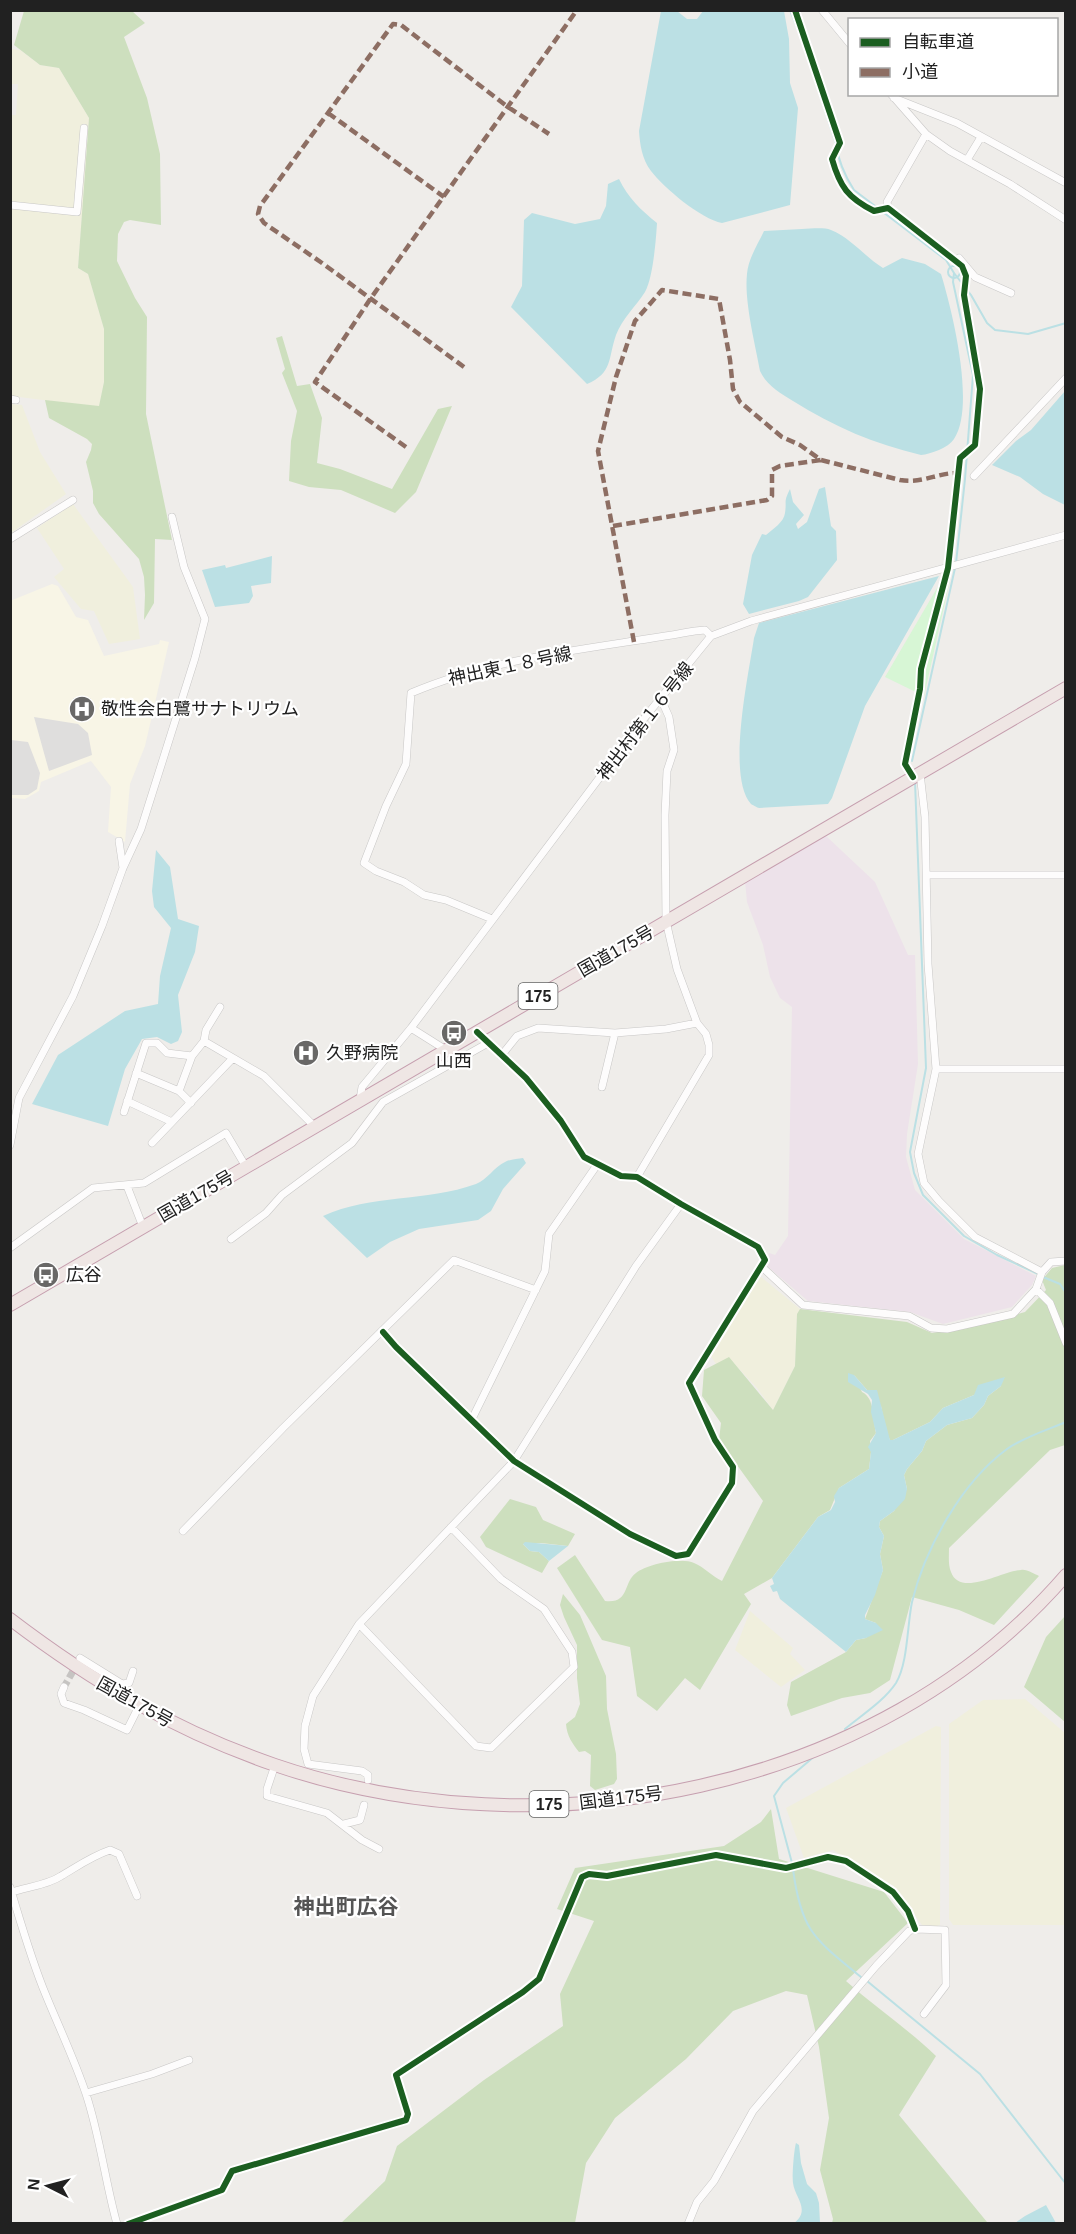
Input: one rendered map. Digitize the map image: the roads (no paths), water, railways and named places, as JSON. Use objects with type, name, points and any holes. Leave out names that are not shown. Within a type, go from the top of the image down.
[{"type":"highway","name":"国道175号","points":[[10,1305],[1065,688]]},
{"type":"highway","name":"国道175号","points":[[10,1619],[60,1657],[139,1706],[224,1746],[275,1765],[305,1769],[352,1787],[403,1796],[442,1801],[515,1805],[564,1804],[662,1794],[735,1778],[795,1759],[849,1737],[941,1686],[988,1651],[1043,1601],[1065,1575]]},
{"type":"street","points":[[822,10],[848,43]]},
{"type":"street","points":[[893,96],[926,134],[1065,220]]},
{"type":"street","points":[[893,96],[957,123],[1065,183]]},
{"type":"street","points":[[10,205],[77,212],[84,128]]},
{"type":"street","points":[[888,208],[887,202],[926,134]]},
{"type":"street","points":[[967,160],[981,137]]},
{"type":"street","points":[[959,258],[975,277],[1011,293]]},
{"type":"street","points":[[974,476],[1065,378]]},
{"type":"street","points":[[10,539],[73,500]]},
{"type":"street","points":[[10,1145],[19,1098],[73,996],[123,868],[141,829],[195,658],[205,619],[201,604],[184,567],[172,517]]},
{"type":"street","points":[[711,636],[771,615],[1065,535]]},
{"type":"street","name":"神出東１８号線","points":[[492,919],[446,900],[424,896],[404,882],[376,871],[364,863],[386,806],[406,764],[411,693],[442,680],[520,661],[695,631],[705,630],[711,636]]},
{"type":"street","name":"神出村第１６号線","points":[[359,1100],[362,1087],[411,1028],[492,919],[711,636]]},
{"type":"street","points":[[638,1177],[709,1055],[710,1045],[706,1034],[697,1023],[677,969],[666,921],[667,771],[674,750],[669,717],[661,699]]},
{"type":"street","points":[[921,773],[926,818],[928,964],[936,1069],[918,1154],[924,1183],[975,1237],[1042,1272]]},
{"type":"street","points":[[119,841],[123,868]]},
{"type":"street","points":[[927,875],[1065,875]]},
{"type":"street","points":[[178,1091],[192,1056],[204,1041],[206,1030],[220,1007]]},
{"type":"street","points":[[501,1056],[517,1036],[538,1028],[615,1033],[666,1029],[697,1023]]},
{"type":"street","points":[[411,1028],[446,1050]]},
{"type":"street","points":[[383,1332],[514,1461],[630,1534],[676,1556],[688,1554],[732,1483],[733,1467],[716,1440],[690,1383],[765,1260],[758,1246],[681,1204],[638,1177],[621,1176],[584,1157],[561,1121],[526,1078],[477,1032]]},
{"type":"street","points":[[602,1087],[615,1033]]},
{"type":"street","points":[[204,1041],[264,1076],[315,1127]]},
{"type":"street","points":[[124,1112],[146,1042],[157,1043],[167,1053],[192,1056]]},
{"type":"street","points":[[231,1239],[266,1213],[282,1195],[352,1143],[383,1102],[488,1043]]},
{"type":"street","points":[[152,1143],[233,1058]]},
{"type":"street","points":[[936,1069],[1065,1069]]},
{"type":"street","points":[[136,1073],[178,1091],[191,1103]]},
{"type":"street","points":[[127,1101],[172,1122]]},
{"type":"street","points":[[10,1248],[93,1188],[144,1183],[226,1133],[246,1167]]},
{"type":"street","points":[[472,1419],[545,1271],[549,1234],[597,1165]]},
{"type":"street","points":[[127,1186],[143,1227]]},
{"type":"street","points":[[368,1780],[368,1775],[362,1771],[305,1769],[305,1726],[313,1696],[359,1624],[514,1461],[636,1266],[681,1204]]},
{"type":"street","points":[[183,1531],[283,1428],[454,1260],[536,1290]]},
{"type":"street","points":[[761,1266],[802,1305],[909,1316],[931,1328],[947,1329],[1013,1314],[1036,1289],[1042,1272],[1051,1262],[1065,1261]]},
{"type":"street","points":[[1036,1289],[1050,1303],[1065,1343]]},
{"type":"street","points":[[359,1624],[476,1746],[491,1748],[574,1667],[572,1652],[544,1609],[501,1579],[451,1527]]},
{"type":"street","points":[[80,1658],[122,1684],[129,1683],[133,1671]]},
{"type":"street","points":[[64,1687],[61,1694],[64,1703],[127,1730],[139,1706]]},
{"type":"street","points":[[275,1765],[267,1796],[319,1809],[344,1824],[362,1840],[379,1849]]},
{"type":"street","points":[[344,1824],[360,1820],[364,1805]]},
{"type":"street","points":[[117,2223],[86,2093],[43,1988],[11,1890],[60,1877],[95,1855],[110,1850],[119,1854],[137,1896]]},
{"type":"street","points":[[128,2223],[222,2190],[232,2171],[406,2120],[408,2114],[396,2075],[523,1992],[539,1979],[582,1877],[589,1874],[607,1876],[716,1855],[786,1868],[828,1857],[846,1861],[893,1892],[908,1911],[915,1929]]},
{"type":"street","points":[[687,2223],[697,2202],[714,2181],[753,2111],[876,1966],[909,1931],[915,1929],[945,1930],[946,1985],[924,2014]]},
{"type":"street","points":[[86,2093],[152,2074],[189,2060]]},
{"type":"water","points":[[661,11],[677,11],[687,19],[697,19],[703,11],[784,11],[789,39],[790,83],[798,108],[790,205],[722,223],[704,216],[684,202],[657,178],[645,162],[639,131]]},
{"type":"water","points":[[619,179],[635,203],[657,223],[654,259],[648,286],[619,329],[605,370],[587,384],[511,307],[522,286],[524,220],[532,213],[575,224],[600,219],[606,206],[608,184]]},
{"type":"water","points":[[824,229],[838,233],[883,268],[902,258],[925,264],[941,274],[956,333],[963,404],[960,424],[954,439],[944,448],[921,455],[871,440],[839,427],[808,410],[774,389],[766,381],[760,371],[748,309],[746,285],[749,263],[764,231]]},
{"type":"water","points":[[1065,391],[1065,505],[1043,494],[1020,477],[992,465],[1016,441],[1031,430]]},
{"type":"water","points":[[825,487],[831,526],[836,531],[837,560],[808,597],[749,614],[743,604],[752,555],[762,534],[766,535],[783,519],[790,489],[793,502],[804,515],[796,524],[798,529],[807,522],[819,489]]},
{"type":"water","points":[[272,556],[271,583],[251,586],[253,596],[249,603],[215,607],[202,570],[225,565],[226,568]]},
{"type":"water","points":[[939,576],[865,706],[828,804],[759,808],[751,804],[744,790],[740,771],[741,724],[754,638],[759,623]]},
{"type":"water","points":[[156,850],[170,867],[178,919],[199,926],[195,952],[178,995],[182,1032],[178,1041],[171,1044],[157,1037],[142,1039],[125,1069],[108,1126],[32,1104],[58,1055],[125,1011],[158,1004],[160,976],[171,928],[154,907],[152,891]]},
{"type":"water","points":[[523,1158],[526,1163],[503,1189],[491,1211],[478,1220],[419,1229],[390,1242],[367,1258],[323,1216],[360,1204],[457,1190],[480,1182],[507,1161]]},
{"type":"water","points":[[848,1373],[854,1375],[867,1390],[877,1390],[890,1440],[930,1422],[943,1408],[974,1395],[978,1385],[1005,1377],[1001,1386],[988,1396],[984,1405],[972,1418],[947,1425],[926,1441],[922,1451],[907,1469],[904,1475],[907,1489],[905,1499],[880,1521],[879,1527],[884,1536],[880,1554],[883,1570],[875,1595],[865,1615],[865,1619],[876,1623],[883,1630],[856,1640],[846,1652],[780,1599],[777,1591],[773,1592],[770,1586],[774,1584],[772,1578],[818,1517],[831,1510],[835,1502],[834,1496],[839,1488],[869,1469],[871,1452],[868,1447],[876,1433],[871,1412],[872,1400],[868,1394],[848,1382]]},
{"type":"water","points":[[525,1542],[568,1546],[549,1561],[539,1552],[530,1551],[523,1544]]},
{"type":"water","points":[[796,2143],[799,2145],[807,2184],[816,2193],[819,2203],[820,2223],[794,2223],[799,2218],[802,2209],[793,2183]]},
{"type":"water","points":[[1046,2205],[1056,2223],[1015,2223],[1025,2216]]},
{"type":"waterway","points":[[790,10],[801,37],[844,173],[850,184],[854,190],[946,260],[954,273],[953,282],[973,375],[956,563]]},
{"type":"waterway","points":[[956,266],[960,272],[956,278],[952,278],[948,270],[956,266]]},
{"type":"waterway","points":[[954,273],[971,295],[987,323],[995,330],[1028,334],[1066,323]]},
{"type":"waterway","points":[[912,761],[955,568]]},
{"type":"waterway","points":[[915,782],[926,1068],[910,1152],[914,1173],[923,1195],[964,1236],[997,1255],[1038,1274]]},
{"type":"waterway","points":[[1043,1277],[1060,1284],[1066,1293]]},
{"type":"waterway","points":[[845,1729],[879,1702],[896,1683],[903,1665],[912,1602],[918,1581],[936,1539],[961,1498],[975,1479],[1007,1449],[1028,1437],[1066,1422]]},
{"type":"waterway","points":[[792,1863],[774,1796],[783,1783],[816,1755]]},
{"type":"waterway","points":[[793,1869],[796,1890],[806,1921],[822,1943],[862,1978]]},
{"type":"waterway","points":[[867,1981],[980,2074],[1066,2184]]},
{"type":"tunnel","points":[[64,1687],[77,1664]]},
{"type":"place","name":"敬性会白鷺サナトリウム","points":[[82,709]]},
{"type":"place","name":"山西","points":[[454,1033]]},
{"type":"place","name":"久野病院","points":[[306,1053]]},
{"type":"place","name":"広谷","points":[[46,1275]]},
{"type":"district","name":"神出町広谷","points":[[346,1906]]}]
